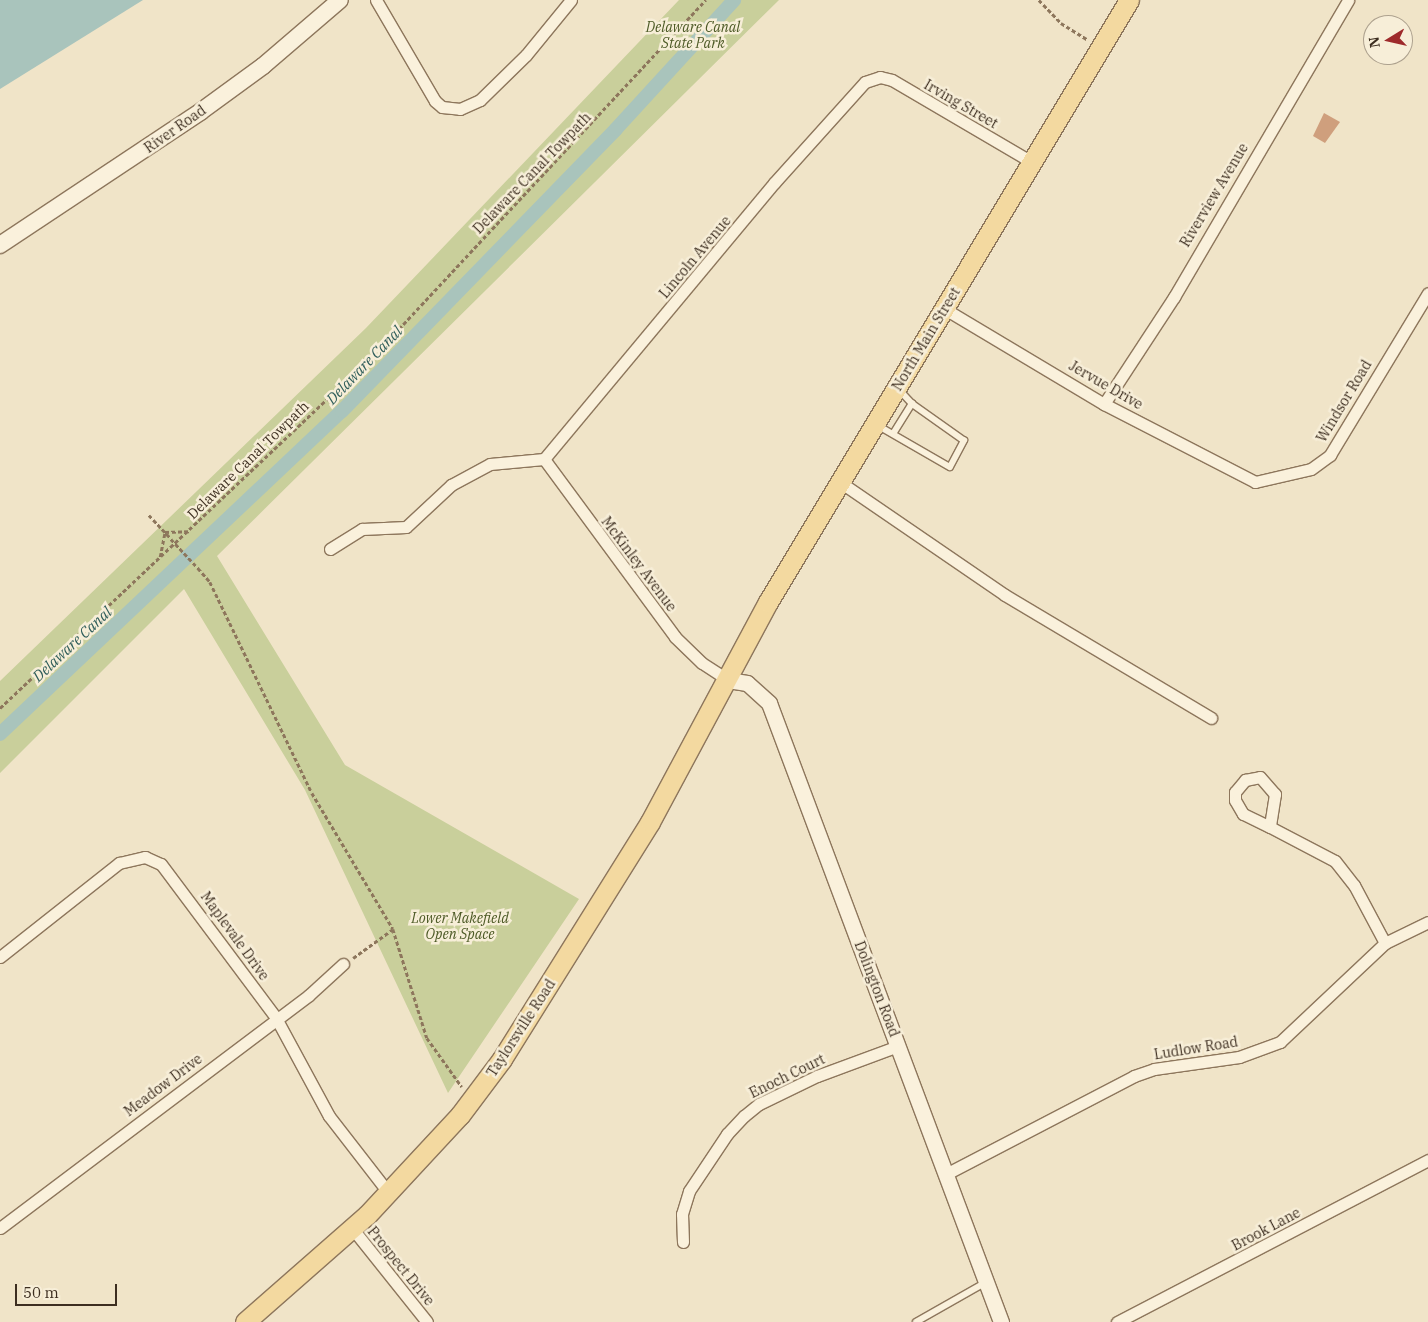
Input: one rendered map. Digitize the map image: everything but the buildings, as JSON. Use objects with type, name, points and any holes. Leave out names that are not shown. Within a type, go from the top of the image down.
[{"type":"main road","name":"River Road","points":[[0,245],[200,112],[263,66],[340,0]]},
{"type":"main road","name":"North Main Street","points":[[728,680],[768,602],[1129,0]]},
{"type":"main road","name":"Taylorsville Road","points":[[245,1322],[352,1228],[388,1192],[471,1101],[502,1059],[630,855],[728,680]]},
{"type":"street","points":[[376,0],[435,100],[442,106],[460,109],[480,100],[526,55],[571,0]]},
{"type":"street","name":"Riverview Avenue","points":[[1104,404],[1174,297],[1348,0]]},
{"type":"street","name":"Irving Street","points":[[873,78],[892,80],[1032,162]]},
{"type":"street","name":"Lincoln Avenue","points":[[540,459],[855,90],[873,78]]},
{"type":"street","name":"Windsor Road","points":[[1255,482],[1311,469],[1330,455],[1428,293]]},
{"type":"street","name":"Jervue Drive","points":[[944,309],[1104,404],[1255,482]]},
{"type":"street","points":[[330,549],[362,529],[406,527],[451,485],[490,464],[540,459]]},
{"type":"street","name":"McKinley Avenue","points":[[540,459],[675,637],[702,663],[728,680]]},
{"type":"street","points":[[840,482],[1005,596],[1211,718]]},
{"type":"street","name":"Dolington Road","points":[[728,680],[747,683],[769,703],[1001,1322]]},
{"type":"street","points":[[1270,826],[1276,798],[1273,786],[1260,777],[1244,780],[1235,792],[1238,808],[1270,826],[1335,861],[1354,885],[1384,943]]},
{"type":"street","name":"Maplevale Drive","points":[[0,957],[120,864],[144,857],[161,864],[276,1018],[329,1116],[388,1192]]},
{"type":"street","name":"Ludlow Road","points":[[946,1174],[1134,1076],[1154,1069],[1239,1057],[1280,1042],[1384,943],[1428,922]]},
{"type":"street","name":"Meadow Drive","points":[[0,1228],[344,964]]},
{"type":"street","name":"Enoch Court","points":[[684,1242],[682,1214],[689,1191],[744,1116],[759,1104],[817,1076],[898,1046]]},
{"type":"street","name":"Brook Lane","points":[[1117,1322],[1428,1160]]},
{"type":"street","name":"Prospect Drive","points":[[352,1228],[427,1322]]},
{"type":"lane","points":[[875,424],[950,467],[964,442],[912,404],[908,395],[897,388]]},
{"type":"lane","points":[[893,434],[912,404]]},
{"type":"lane","points":[[916,1322],[986,1282]]},
{"type":"path","name":"Delaware Canal Towpath","points":[[0,708],[381,348],[706,0]]},
{"type":"path","points":[[1039,0],[1061,23],[1101,47]]},
{"type":"path","points":[[150,515],[210,582],[312,792],[393,929],[427,1038],[471,1101]]},
{"type":"path","points":[[165,532],[189,531]]},
{"type":"path","points":[[159,558],[165,532]]},
{"type":"path","points":[[344,964],[393,929]]},
{"type":"green space","points":[[679,0],[779,0],[217,556],[345,765],[579,899],[448,1093],[305,790],[184,589],[0,773],[0,681],[366,328]]},
{"type":"water","points":[[0,0],[143,0],[0,89]]},
{"type":"waterway","name":"Delaware Canal","points":[[0,734],[342,411],[616,129],[734,0]]},
{"type":"park label","name":"Delaware Canal State Park","points":[[693,36]]},
{"type":"park label","name":"Lower Makefield Open Space","points":[[460,926]]}]
